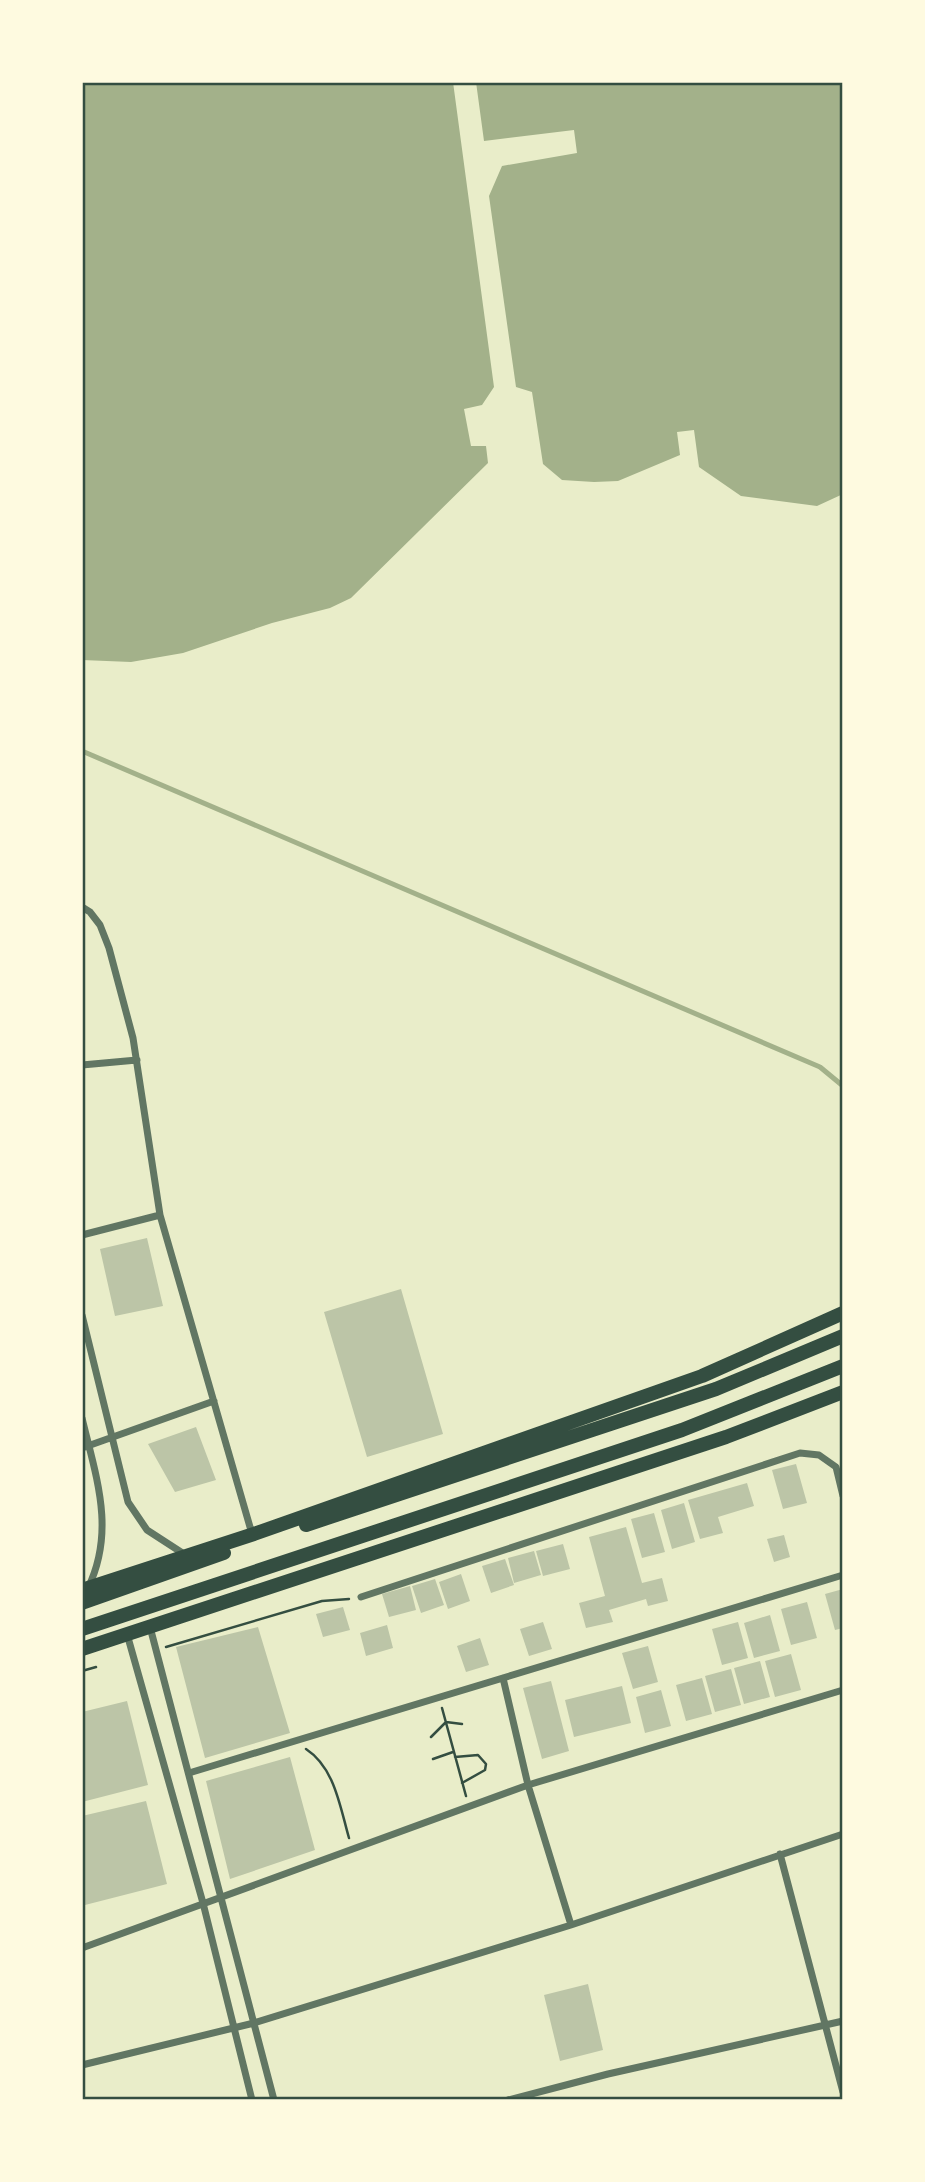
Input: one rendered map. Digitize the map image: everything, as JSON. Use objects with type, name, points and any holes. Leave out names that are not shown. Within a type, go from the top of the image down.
[{"type":"highway","points":[[85,1589],[254,1534],[702,1376],[843,1313]]},
{"type":"highway","points":[[82,1603],[716,1389],[843,1336]]},
{"type":"highway","points":[[82,1629],[682,1430],[843,1366]]},
{"type":"highway","points":[[82,1649],[726,1437],[843,1392]]},
{"type":"highway","points":[[620,1472],[682,1430]]},
{"type":"street","points":[[82,907],[90,912],[100,925],[109,948],[133,1038],[160,1214],[254,1534]]},
{"type":"street","points":[[82,1065],[136,1060]]},
{"type":"street","points":[[82,1235],[160,1214]]},
{"type":"street","points":[[82,1315],[125,1492],[133,1511],[147,1530],[185,1555]]},
{"type":"street","points":[[85,1447],[214,1401]]},
{"type":"street","points":[[82,1418],[85,1447],[104,1517],[98,1562],[85,1589]]},
{"type":"street","points":[[361,1598],[800,1453],[819,1455],[839,1467],[843,1496]]},
{"type":"street","points":[[189,1773],[843,1576]]},
{"type":"street","points":[[150,1627],[274,2100]]},
{"type":"street","points":[[127,1634],[203,1903],[252,2100]]},
{"type":"street","points":[[503,1678],[528,1785],[571,1925]]},
{"type":"street","points":[[82,1948],[528,1785],[843,1690]]},
{"type":"street","points":[[82,2065],[254,2023],[571,1925],[843,1834]]},
{"type":"street","points":[[780,1854],[843,2092]]},
{"type":"street","points":[[508,2100],[608,2074],[843,2021]]},
{"type":"path","points":[[156,1650],[322,1601],[361,1598]]},
{"type":"path","points":[[82,1671],[96,1667]]},
{"type":"path","points":[[439,1698],[469,1807]]},
{"type":"path","points":[[446,1722],[462,1724]]},
{"type":"path","points":[[431,1737],[446,1722]]},
{"type":"path","points":[[294,1741],[314,1754],[328,1774],[352,1849]]},
{"type":"path","points":[[433,1759],[454,1752]]},
{"type":"path","points":[[455,1757],[478,1755],[486,1764],[485,1770],[462,1783]]},
{"type":"shaded area","points":[[82,82],[453,82],[494,387],[482,405],[464,409],[471,446],[486,446],[488,463],[351,598],[330,608],[272,623],[183,653],[131,662],[82,660]]},
{"type":"shaded area","points":[[476,82],[843,82],[843,494],[817,506],[741,496],[699,467],[694,430],[677,432],[680,455],[618,481],[562,480],[543,464],[532,392],[516,387],[489,196],[502,166],[577,153],[574,130],[484,141]]},
{"type":"building","points":[[147,1238],[163,1306],[115,1316],[100,1249]]},
{"type":"building","points":[[401,1289],[443,1434],[367,1457],[324,1312]]},
{"type":"building","points":[[196,1427],[216,1480],[175,1492],[148,1444]]},
{"type":"building","points":[[796,1464],[807,1503],[783,1509],[772,1470]]},
{"type":"building","points":[[747,1483],[754,1506],[718,1517],[723,1533],[700,1539],[688,1500]]},
{"type":"building","points":[[684,1503],[695,1542],[672,1549],[661,1510]]},
{"type":"building","points":[[654,1513],[665,1552],[642,1558],[631,1519]]},
{"type":"building","points":[[626,1527],[642,1583],[662,1578],[668,1601],[648,1606],[646,1599],[609,1610],[613,1622],[586,1628],[579,1603],[605,1596],[589,1537]]},
{"type":"building","points":[[784,1535],[790,1557],[774,1562],[767,1539]]},
{"type":"building","points":[[563,1544],[570,1569],[543,1576],[536,1551]]},
{"type":"building","points":[[534,1551],[541,1575],[514,1583],[508,1558]]},
{"type":"building","points":[[505,1559],[514,1585],[491,1593],[482,1566]]},
{"type":"building","points":[[461,1574],[470,1601],[448,1609],[439,1582]]},
{"type":"building","points":[[435,1579],[444,1605],[421,1613],[412,1586]]},
{"type":"building","points":[[410,1586],[416,1610],[389,1617],[382,1594]]},
{"type":"building","points":[[843,1589],[843,1628],[835,1630],[825,1594]]},
{"type":"building","points":[[807,1602],[817,1638],[791,1645],[781,1609]]},
{"type":"building","points":[[343,1607],[350,1630],[323,1637],[316,1614]]},
{"type":"building","points":[[770,1615],[780,1651],[754,1658],[744,1623]]},
{"type":"building","points":[[543,1622],[552,1649],[529,1656],[520,1629]]},
{"type":"building","points":[[738,1622],[748,1658],[722,1665],[712,1629]]},
{"type":"building","points":[[387,1625],[393,1648],[366,1656],[360,1633]]},
{"type":"building","points":[[258,1627],[290,1733],[205,1758],[176,1647]]},
{"type":"building","points":[[480,1638],[489,1665],[466,1672],[457,1646]]},
{"type":"building","points":[[648,1646],[658,1682],[633,1689],[622,1653]]},
{"type":"building","points":[[791,1654],[801,1690],[775,1697],[765,1661]]},
{"type":"building","points":[[760,1661],[770,1697],[744,1704],[734,1668]]},
{"type":"building","points":[[731,1669],[741,1705],[715,1712],[705,1676]]},
{"type":"building","points":[[702,1678],[712,1714],[686,1721],[676,1685]]},
{"type":"building","points":[[551,1681],[569,1751],[542,1759],[523,1688]]},
{"type":"building","points":[[622,1686],[631,1723],[574,1737],[565,1700]]},
{"type":"building","points":[[661,1690],[671,1726],[645,1733],[636,1697]]},
{"type":"building","points":[[127,1701],[148,1785],[82,1802],[82,1712]]},
{"type":"building","points":[[290,1757],[315,1850],[230,1879],[206,1781]]},
{"type":"building","points":[[146,1801],[167,1884],[85,1905],[82,1895],[82,1816]]},
{"type":"building","points":[[588,1984],[603,2050],[560,2061],[544,1995]]},
{"type":"waterway","points":[[82,751],[820,1067],[843,1086]]}]
